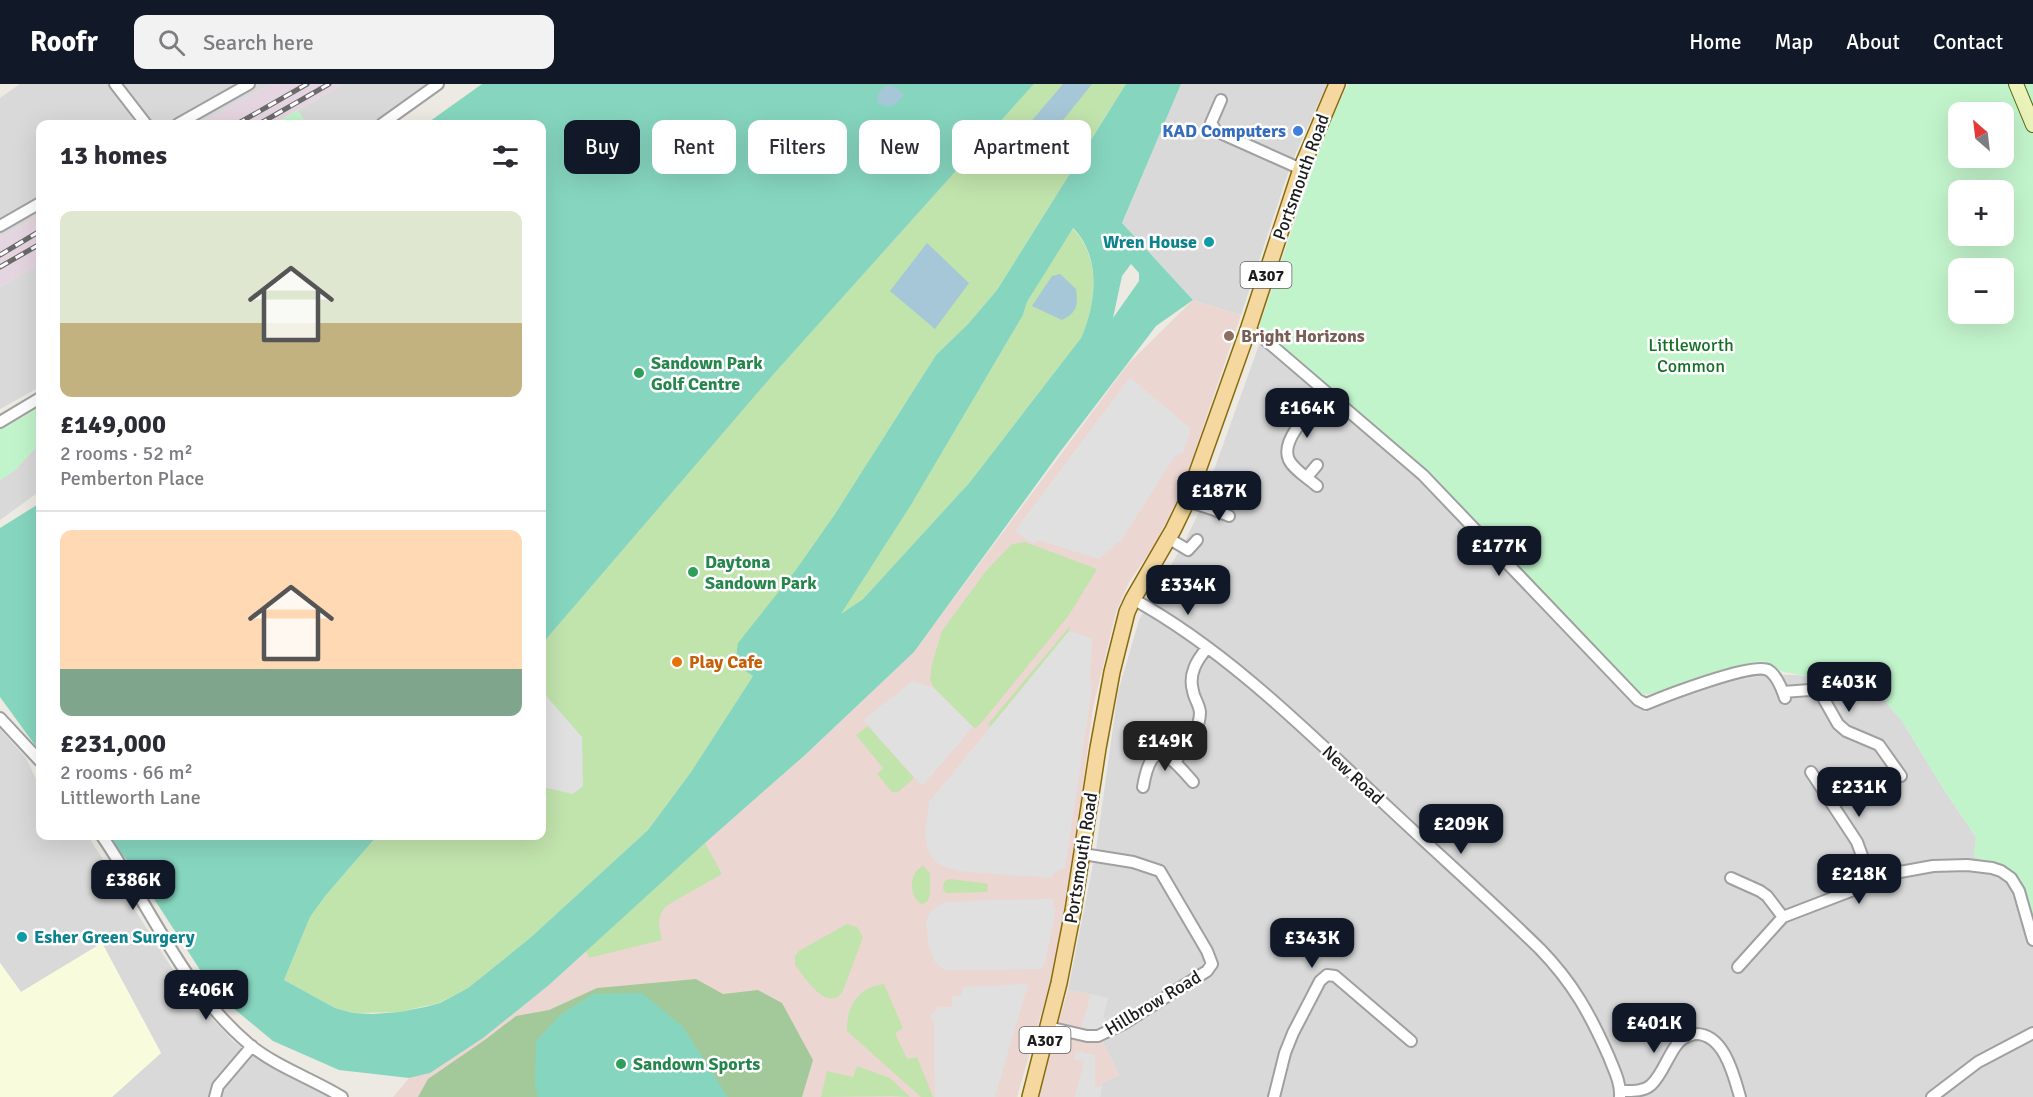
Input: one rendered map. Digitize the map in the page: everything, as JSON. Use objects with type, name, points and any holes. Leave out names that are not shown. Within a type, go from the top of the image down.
[{"type":"main road","name":"Portsmouth Road","points":[[1030,1097],[1065,952],[1083,854],[1098,748],[1123,626],[1133,599],[1187,501],[1248,330],[1301,169],[1337,84]]},
{"type":"street","points":[[115,84],[143,120]]},
{"type":"street","points":[[185,120],[249,84]]},
{"type":"street","points":[[388,120],[438,84]]},
{"type":"street","points":[[2016,84],[2033,125]]},
{"type":"street","points":[[1221,100],[1212,118],[1213,128],[1301,169]]},
{"type":"street","points":[[0,226],[36,205]]},
{"type":"street","points":[[1248,330],[1262,337],[1423,475],[1638,700],[1646,704],[1694,686],[1755,668],[1768,670],[1776,678],[1784,695],[1810,690],[1821,694],[1838,724],[1846,731],[1879,745],[1901,776]]},
{"type":"street","points":[[1317,486],[1289,460],[1287,450],[1289,440],[1327,394]]},
{"type":"street","points":[[0,422],[36,400]]},
{"type":"street","points":[[1307,477],[1317,465]]},
{"type":"street","points":[[1212,509],[1218,484]]},
{"type":"street","points":[[1187,501],[1228,516]]},
{"type":"street","points":[[1168,538],[1188,550],[1197,540]]},
{"type":"street","name":"New Road","points":[[1133,599],[1170,621],[1207,648],[1274,702],[1526,935],[1554,964],[1583,1001],[1614,1071],[1620,1094]]},
{"type":"street","points":[[1175,762],[1195,733],[1200,712],[1191,682],[1195,665],[1207,648]]},
{"type":"street","points":[[0,718],[36,756]]},
{"type":"street","points":[[1195,733],[1204,741]]},
{"type":"street","points":[[1143,787],[1146,770],[1154,755],[1161,754],[1175,762],[1193,782]]},
{"type":"street","points":[[1811,772],[1857,842],[1872,883]]},
{"type":"street","points":[[105,840],[186,973],[204,998],[252,1046],[342,1097]]},
{"type":"street","name":"Hillbrow Road","points":[[1048,1027],[1087,1036],[1098,1036],[1123,1024],[1179,989],[1207,971],[1212,964],[1207,951],[1160,871],[1133,862],[1083,854]]},
{"type":"street","points":[[1738,967],[1783,918],[1900,872],[1933,866],[1966,865],[2001,871],[2011,878],[2019,891],[2033,939]]},
{"type":"street","points":[[1731,876],[1767,896],[1783,918]]},
{"type":"street","points":[[1274,1097],[1285,1053],[1293,1033],[1320,981],[1327,975],[1335,976],[1411,1041]]},
{"type":"street","points":[[1932,1097],[1978,1062],[2033,1033]]},
{"type":"street","points":[[1620,1094],[1645,1089],[1652,1084],[1679,1042],[1691,1035],[1701,1034],[1716,1043],[1725,1056],[1740,1097]]},
{"type":"street","points":[[215,1097],[218,1086],[252,1046]]},
{"type":"shaded area","points":[[20,84],[270,84],[206,120],[36,120],[36,217],[0,238],[0,98]]},
{"type":"shaded area","points":[[270,84],[343,84],[280,120],[206,120]]},
{"type":"shaded area","points":[[343,84],[428,84],[378,120],[304,120],[298,110]]},
{"type":"shaded area","points":[[1181,84],[1327,84],[1291,164],[1241,315],[1193,300],[1122,223]]},
{"type":"shaded area","points":[[36,217],[36,266],[0,287],[0,238]]},
{"type":"shaded area","points":[[36,266],[36,389],[0,409],[0,287]]},
{"type":"shaded area","points":[[1193,300],[1241,315],[1181,492],[1155,544],[1129,582],[1116,612],[1093,708],[1067,907],[1053,973],[1017,1097],[393,1097],[409,1078],[430,1073],[549,985],[805,755],[914,652],[1128,364]]},
{"type":"shaded area","points":[[1259,345],[1266,346],[1420,480],[1645,712],[1684,693],[1766,675],[1798,675],[1841,683],[1857,673],[1869,677],[1902,721],[1976,837],[1974,856],[1990,863],[2011,878],[2033,940],[2033,1097],[1100,1097],[1102,1083],[1119,1075],[1103,1043],[1107,1025],[1103,1015],[1108,998],[1068,990],[1096,849],[1118,692],[1139,620],[1198,514]]},
{"type":"shaded area","points":[[1130,377],[1191,429],[1183,453],[1174,457],[1123,538],[1099,559],[1038,540],[1034,544],[1015,531]]},
{"type":"shaded area","points":[[36,447],[36,494],[0,520],[0,480],[15,470]]},
{"type":"shaded area","points":[[1069,631],[1092,638],[1090,677],[1092,690],[1065,868],[1054,873],[1052,878],[959,871],[940,865],[931,857],[927,846],[925,834],[929,802]]},
{"type":"shaded area","points":[[913,681],[934,688],[973,727],[922,786],[863,720]]},
{"type":"shaded area","points":[[546,696],[582,737],[583,786],[573,794],[546,788]]},
{"type":"shaded area","points":[[0,729],[26,758],[36,779],[36,840],[91,840],[187,992],[234,1042],[266,1064],[331,1097],[112,1097],[161,1053],[102,943],[21,992],[0,963]]},
{"type":"shaded area","points":[[1053,899],[1056,910],[1044,966],[1041,969],[944,970],[934,961],[926,922],[930,912],[942,903]]},
{"type":"shaded area","points":[[102,943],[161,1053],[112,1097],[0,1097],[0,963],[21,992]]},
{"type":"shaded area","points":[[1028,984],[995,1097],[935,1097],[934,1023],[930,1016],[939,1007],[952,1007],[952,996],[962,995],[962,987]]},
{"type":"shaded area","points":[[1068,990],[1108,998],[1103,1015],[1107,1025],[1103,1043],[1119,1075],[1102,1083],[1100,1097],[1037,1097]]},
{"type":"shaded area","points":[[1091,994],[1108,998],[1103,1015],[1107,1025],[1094,1031],[1081,1029]]},
{"type":"shaded area","points":[[1076,1051],[1095,1055],[1095,1086],[1102,1087],[1100,1097],[1075,1097],[1084,1061],[1074,1059]]},
{"type":"green space","name":"Sandown Park Golf Centre","points":[[482,84],[1034,84],[1002,120],[952,120],[953,174],[772,376],[546,639],[546,120],[432,120]]},
{"type":"green space","points":[[1034,84],[1126,84],[1091,140],[1091,120],[1002,120]]},
{"type":"green space","points":[[1126,84],[1181,84],[1122,223],[1193,300],[1156,326],[1060,452],[914,652],[805,755],[549,985],[483,1038],[430,1073],[409,1078],[339,1070],[273,1041],[215,993],[136,871],[110,840],[374,840],[310,917],[284,980],[335,1008],[353,1013],[373,1014],[399,1012],[440,1003],[468,988],[530,938],[648,830],[691,772],[753,676],[735,664],[738,643],[795,571],[835,514],[936,355],[968,324],[997,290],[1070,174],[1091,174],[1091,140]],"holes":[[[1073,228],[1089,253],[1094,281],[1093,296],[1081,338],[970,482],[863,599],[841,614],[911,505],[1023,315],[1027,302]],[[1131,264],[1139,273],[1139,281],[1113,318],[1122,276]]]},
{"type":"green space","name":"Littleworth Common","points":[[1348,84],[2033,84],[2033,940],[2019,891],[1990,863],[1974,856],[1976,837],[1902,721],[1869,677],[1857,673],[1841,683],[1781,671],[1763,661],[1752,662],[1656,693],[1640,695],[1558,613],[1424,469],[1260,329],[1325,133]]},
{"type":"green space","points":[[298,110],[304,120],[280,120]]},
{"type":"green space","points":[[953,174],[1070,174],[997,290],[968,324],[936,355],[835,514],[795,571],[753,676],[691,772],[648,830],[530,938],[468,988],[439,1003],[399,1012],[353,1013],[335,1008],[284,980],[310,917],[374,840],[546,840],[546,639],[772,376]]},
{"type":"green space","points":[[1072,228],[1082,240],[1092,267],[1093,296],[1081,338],[970,482],[863,599],[840,615],[911,505]]},
{"type":"green space","points":[[36,408],[36,447],[15,470],[0,480],[0,428]]},
{"type":"green space","points":[[36,506],[36,746],[0,697],[0,528]]},
{"type":"green space","points":[[1025,542],[1097,569],[1069,615],[976,728],[934,688],[930,680],[932,664],[942,631],[986,571],[1012,544]]},
{"type":"green space","points":[[1071,625],[1069,631],[991,726],[988,724]]},
{"type":"green space","points":[[868,726],[914,778],[898,792],[892,792],[877,774],[883,768],[856,735]]},
{"type":"green space","points":[[705,843],[722,874],[666,906],[659,926],[662,940],[589,958],[586,951]]},
{"type":"green space","points":[[923,866],[930,873],[930,895],[927,902],[922,904],[914,896],[912,885],[915,873]]},
{"type":"green space","points":[[949,879],[988,884],[987,892],[946,893],[943,885]]},
{"type":"green space","points":[[847,924],[857,927],[863,937],[843,991],[837,997],[831,998],[824,996],[811,985],[795,965],[795,956],[799,951]]},
{"type":"green space","points":[[696,979],[723,994],[758,990],[782,1003],[813,1060],[802,1097],[418,1097],[428,1079],[516,1016],[549,1010],[597,988]]},
{"type":"green space","points":[[884,984],[903,1028],[895,1033],[907,1059],[917,1057],[933,1097],[921,1097],[847,1031],[851,1006],[855,1000],[867,989]]},
{"type":"green space","name":"Sandown Sports","points":[[642,993],[683,1027],[728,1097],[538,1097],[535,1086],[536,1041],[560,1015],[593,994]]},
{"type":"green space","points":[[857,1066],[890,1078],[910,1097],[821,1097],[827,1071],[853,1077]]},
{"type":"water","points":[[1063,84],[1092,84],[1063,120],[1032,120]]},
{"type":"water","points":[[887,85],[897,88],[904,95],[894,105],[888,107],[878,103],[879,92]]},
{"type":"water","points":[[927,243],[969,283],[935,329],[890,291]]},
{"type":"water","points":[[1060,274],[1076,289],[1077,299],[1074,311],[1062,320],[1032,306],[1052,276]]},
{"type":"railway","points":[[244,120],[307,84]]},
{"type":"railway","points":[[266,120],[329,84]]},
{"type":"railway","points":[[0,255],[36,233]]},
{"type":"railway","points":[[0,267],[36,246]]},
{"type":"place","name":"KAD Computers","points":[[1298,131]]},
{"type":"place","name":"Wren House","points":[[1209,242]]},
{"type":"place","name":"Bright Horizons","points":[[1229,336]]},
{"type":"place","name":"Sandown Park Golf Centre","points":[[639,373]]},
{"type":"place","name":"Daytona Sandown Park","points":[[693,572]]},
{"type":"place","name":"Play Cafe","points":[[677,662]]},
{"type":"place","name":"Esher Green Surgery","points":[[22,937]]},
{"type":"place","name":"Sandown Sports","points":[[621,1064]]}]
